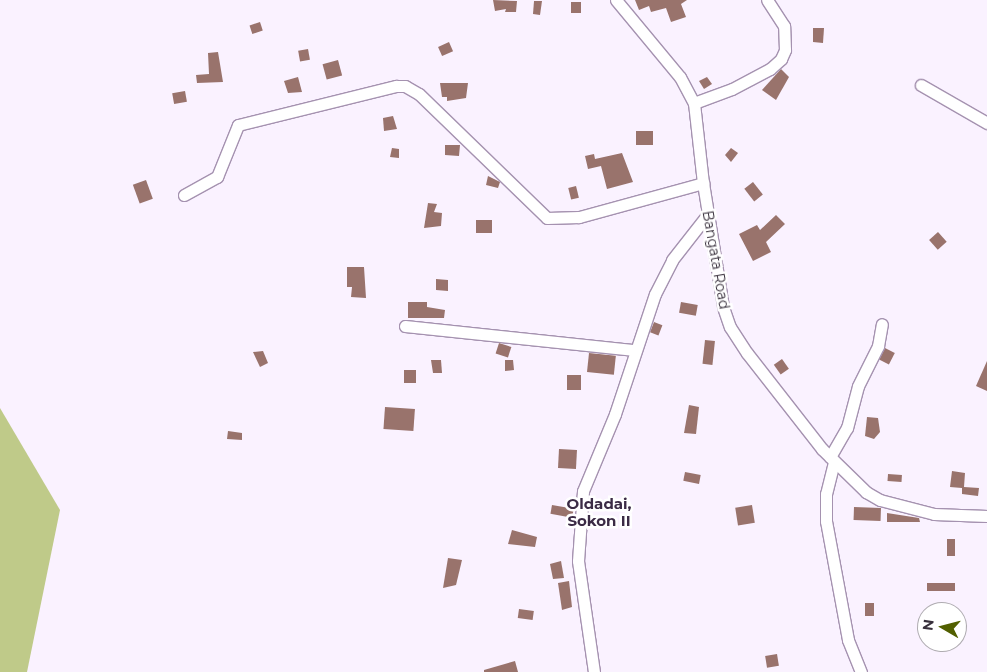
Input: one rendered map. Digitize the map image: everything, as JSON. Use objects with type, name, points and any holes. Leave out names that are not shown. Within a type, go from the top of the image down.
[{"type":"street","name":"Bangata Road","points":[[616,0],[680,77],[694,103],[702,183],[723,307],[730,327],[747,353],[848,478],[880,500],[934,514],[987,516]]},
{"type":"street","points":[[694,103],[732,89],[770,69],[781,59],[786,50],[784,26],[767,0]]},
{"type":"street","points":[[921,85],[987,123]]},
{"type":"street","points":[[184,195],[217,177],[238,126],[396,86],[405,86],[420,94],[547,218],[579,217],[702,183]]},
{"type":"street","points":[[595,671],[578,561],[580,505],[588,476],[615,414],[654,294],[672,260],[708,214]]},
{"type":"street","points":[[861,672],[848,640],[826,521],[828,481],[832,460],[847,428],[858,386],[878,346],[882,324]]},
{"type":"street","points":[[405,326],[635,350]]},
{"type":"green space","points":[[0,408],[60,510],[27,672],[0,672]]},
{"type":"building","points":[[493,0],[517,1],[516,12],[505,12],[506,9],[495,11]]},
{"type":"building","points":[[635,0],[687,0],[681,4],[686,17],[671,22],[666,8],[651,12],[649,6],[639,10]]},
{"type":"building","points":[[534,1],[542,1],[540,15],[533,14]]},
{"type":"building","points":[[571,2],[581,2],[581,13],[571,13]]},
{"type":"building","points":[[260,22],[263,31],[252,34],[250,25]]},
{"type":"building","points":[[813,28],[824,28],[823,43],[813,42]]},
{"type":"building","points":[[449,42],[453,51],[442,56],[438,47]]},
{"type":"building","points":[[308,49],[310,60],[300,62],[298,51]]},
{"type":"building","points":[[218,52],[223,82],[197,83],[196,75],[209,74],[208,53]]},
{"type":"building","points":[[338,60],[342,75],[327,80],[323,64]]},
{"type":"building","points":[[781,69],[789,77],[776,100],[762,90]]},
{"type":"building","points":[[298,77],[302,92],[288,93],[284,81]]},
{"type":"building","points":[[707,77],[712,84],[704,89],[699,81]]},
{"type":"building","points":[[440,83],[468,83],[466,98],[447,101],[447,97],[442,97]]},
{"type":"building","points":[[185,91],[187,102],[174,104],[172,93]]},
{"type":"building","points":[[393,116],[397,129],[384,131],[383,118]]},
{"type":"building","points":[[636,131],[653,131],[653,145],[636,145]]},
{"type":"building","points":[[445,145],[460,145],[459,156],[445,155]]},
{"type":"building","points":[[392,148],[399,149],[399,158],[390,157]]},
{"type":"building","points":[[731,148],[738,153],[731,162],[725,155]]},
{"type":"building","points":[[622,153],[633,182],[607,189],[601,166],[588,169],[585,156],[594,154],[595,159]]},
{"type":"building","points":[[488,176],[500,182],[498,188],[486,185]]},
{"type":"building","points":[[146,180],[153,199],[140,204],[133,185]]},
{"type":"building","points":[[753,182],[763,195],[754,201],[744,189]]},
{"type":"building","points":[[576,186],[579,198],[571,200],[568,188]]},
{"type":"building","points":[[428,203],[437,204],[434,212],[442,213],[441,226],[424,228]]},
{"type":"building","points":[[776,215],[785,224],[766,242],[771,252],[753,261],[739,234],[757,225],[760,230]]},
{"type":"building","points":[[476,220],[492,220],[492,233],[476,233]]},
{"type":"building","points":[[938,232],[947,242],[938,250],[929,240]]},
{"type":"building","points":[[347,267],[364,267],[366,298],[351,297],[352,287],[347,287]]},
{"type":"building","points":[[436,279],[448,280],[448,291],[436,290]]},
{"type":"building","points":[[408,302],[427,302],[427,307],[445,310],[444,318],[408,318]]},
{"type":"building","points":[[681,302],[698,305],[696,316],[679,313]]},
{"type":"building","points":[[654,322],[662,325],[658,335],[650,332]]},
{"type":"building","points":[[705,340],[715,341],[712,365],[702,364]]},
{"type":"building","points":[[499,343],[511,347],[508,357],[496,353]]},
{"type":"building","points":[[885,348],[895,353],[889,365],[879,360]]},
{"type":"building","points":[[263,351],[268,363],[260,367],[253,352]]},
{"type":"building","points":[[589,353],[616,356],[614,375],[587,372]]},
{"type":"building","points":[[782,359],[789,369],[781,375],[774,365]]},
{"type":"building","points":[[431,360],[441,360],[442,373],[433,373]]},
{"type":"building","points":[[505,360],[513,360],[514,370],[505,371]]},
{"type":"building","points":[[987,361],[987,391],[976,386]]},
{"type":"building","points":[[404,370],[416,370],[416,383],[404,383]]},
{"type":"building","points":[[567,375],[581,375],[581,390],[567,390]]},
{"type":"building","points":[[689,405],[699,407],[696,434],[684,433]]},
{"type":"building","points":[[385,407],[415,409],[413,431],[383,429]]},
{"type":"building","points":[[867,417],[878,418],[880,432],[874,439],[865,436]]},
{"type":"building","points":[[228,431],[242,433],[242,440],[227,439]]},
{"type":"building","points":[[559,449],[577,450],[576,469],[558,468]]},
{"type":"building","points":[[952,471],[965,473],[964,487],[979,488],[978,496],[962,494],[962,488],[950,487]]},
{"type":"building","points":[[685,472],[701,475],[699,484],[683,481]]},
{"type":"building","points":[[888,474],[902,475],[901,482],[888,481]]},
{"type":"building","points":[[552,505],[574,509],[572,518],[550,514]]},
{"type":"building","points":[[752,505],[755,523],[738,525],[735,508]]},
{"type":"building","points":[[854,507],[881,508],[881,521],[854,520]]},
{"type":"building","points":[[887,513],[919,518],[920,522],[887,522]]},
{"type":"building","points":[[512,530],[537,537],[535,547],[508,544]]},
{"type":"building","points":[[947,539],[955,539],[955,556],[947,556]]},
{"type":"building","points":[[448,558],[462,560],[456,585],[443,588]]},
{"type":"building","points":[[561,561],[564,578],[553,579],[550,564]]},
{"type":"building","points":[[569,581],[572,607],[562,610],[558,583]]},
{"type":"building","points":[[927,583],[955,583],[955,591],[927,591]]},
{"type":"building","points":[[865,603],[874,603],[874,616],[865,616]]},
{"type":"building","points":[[519,609],[534,611],[533,620],[518,618]]},
{"type":"building","points":[[777,654],[779,666],[767,668],[765,656]]},
{"type":"building","points":[[515,661],[518,672],[484,672],[484,670]]},
{"type":"district","name":"Oldadai, Sokon II","points":[[599,512]]}]
